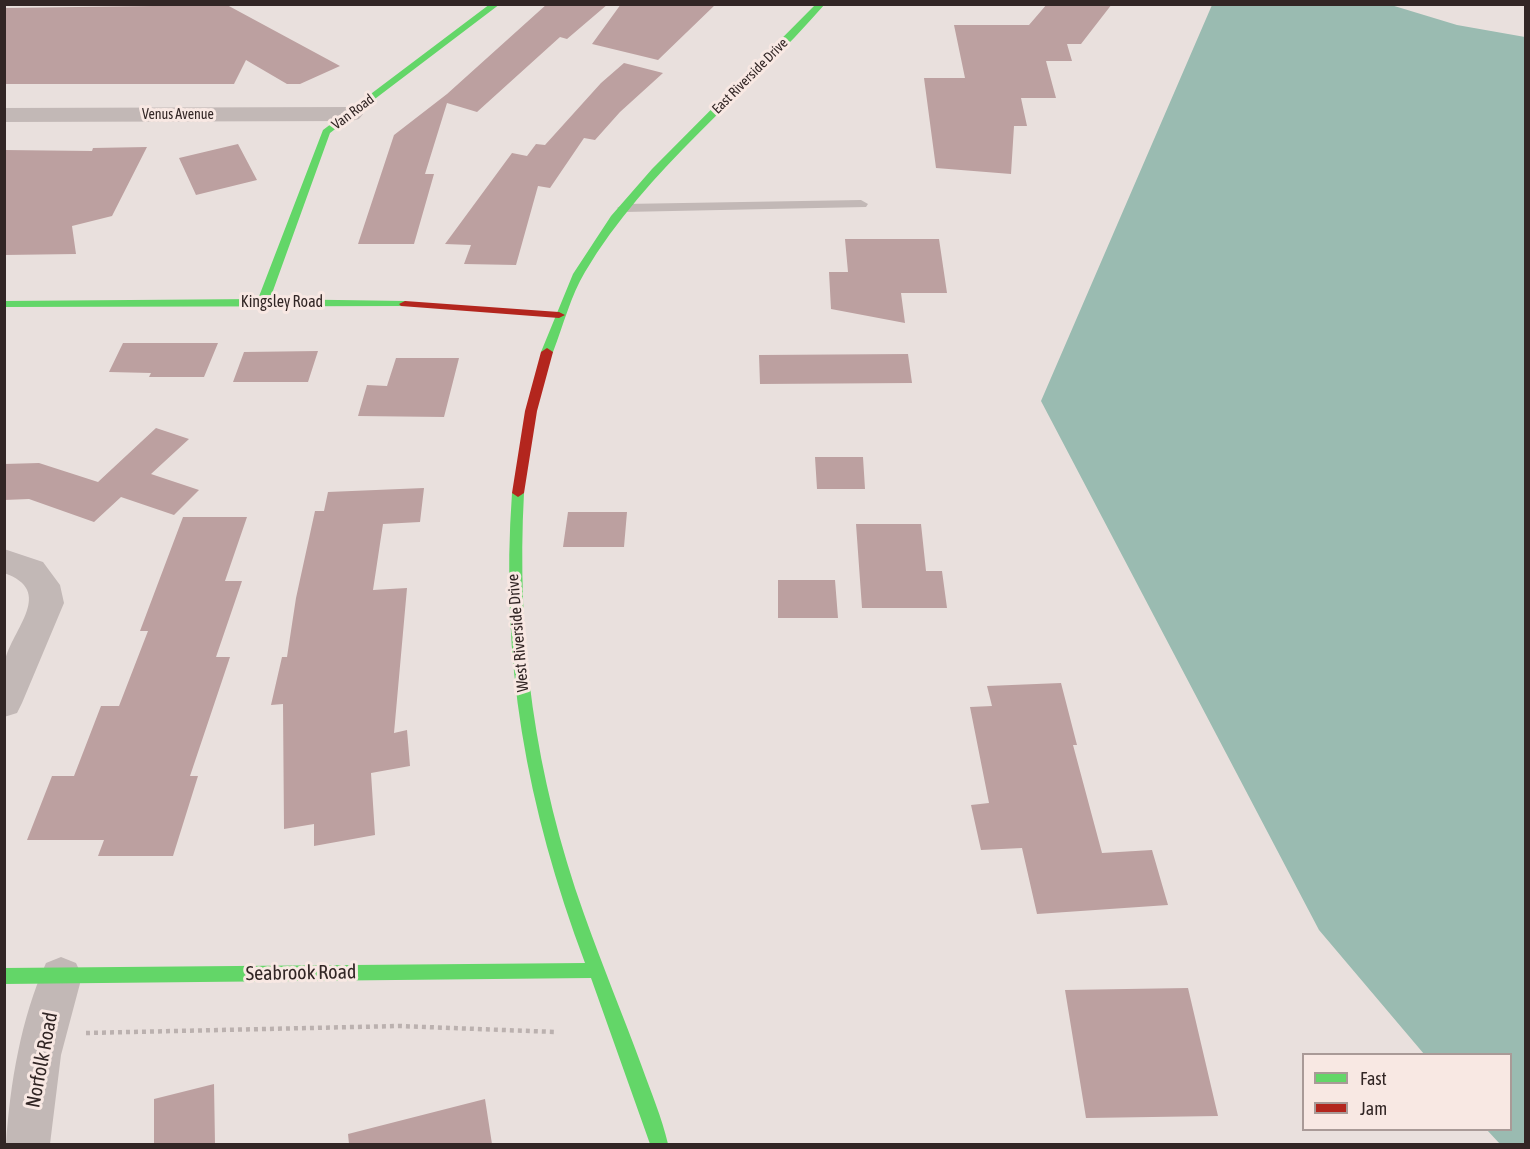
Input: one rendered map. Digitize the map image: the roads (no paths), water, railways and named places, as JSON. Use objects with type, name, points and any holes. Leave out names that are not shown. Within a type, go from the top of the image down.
[{"type":"street","name":"Van Road","points":[[263,302],[326,132],[496,4]]},
{"type":"street","name":"East Riverside Drive","points":[[679,147],[820,4]]},
{"type":"street","name":"Venus Avenue","points":[[4,116],[351,114]]},
{"type":"street","name":"West Riverside Drive","points":[[659,1144],[649,1107],[597,970],[554,845],[529,740],[516,645],[512,558],[520,461],[534,391],[560,315],[591,252],[624,208],[679,147]]},
{"type":"street","name":"Kingsley Road","points":[[4,304],[364,302],[560,315]]},
{"type":"street","points":[[4,561],[31,570],[43,585],[47,603],[4,703]]},
{"type":"street","name":"Seabrook Road","points":[[4,976],[597,970]]},
{"type":"street","name":"Norfolk Road","points":[[28,1144],[39,1055],[61,976]]},
{"type":"lane","points":[[624,208],[861,204]]}]
